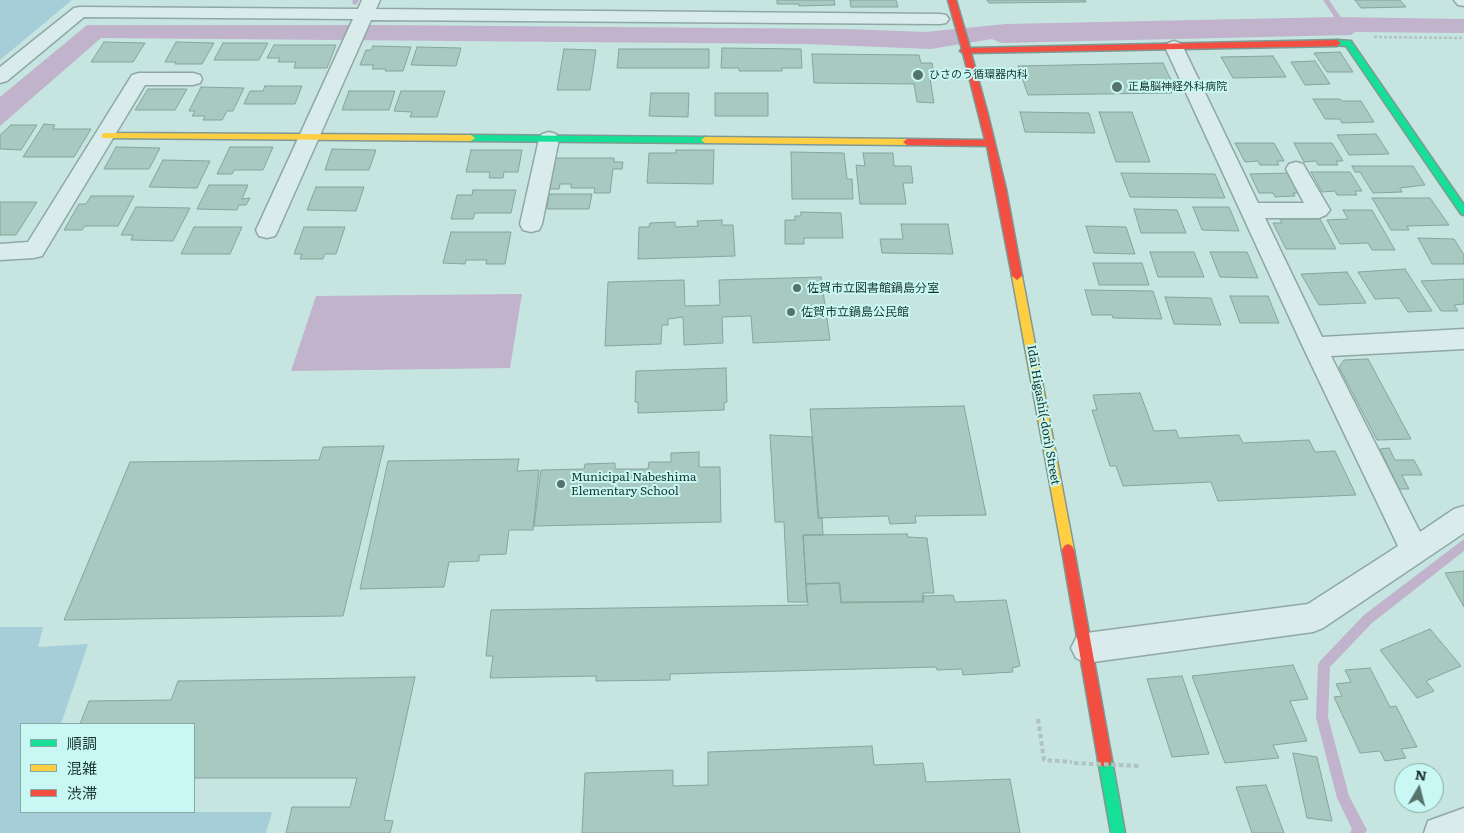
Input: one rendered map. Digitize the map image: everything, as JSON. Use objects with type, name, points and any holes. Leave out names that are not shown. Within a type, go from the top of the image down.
[{"type":"street","points":[[0,77],[80,12],[757,5],[756,0]]},
{"type":"street","name":"Idai Higashi(-dori) Street","points":[[952,0],[991,143],[1086,648],[1118,833]]},
{"type":"street","points":[[366,9],[940,19]]},
{"type":"street","points":[[267,230],[310,138],[366,9]]},
{"type":"street","points":[[964,49],[1348,43],[1464,212]]},
{"type":"street","points":[[1174,47],[1315,347],[1414,549]]},
{"type":"street","points":[[0,252],[34,250],[106,136],[139,79],[193,79]]},
{"type":"street","points":[[106,136],[549,138],[991,143]]},
{"type":"street","points":[[531,224],[549,138]]},
{"type":"street","points":[[1251,211],[1319,210],[1296,169]]},
{"type":"street","points":[[1315,347],[1464,339]]},
{"type":"street","points":[[1086,648],[1314,618],[1414,549],[1464,518]]},
{"type":"street","points":[[1440,833],[1464,824]]},
{"type":"path","points":[[1348,43],[1357,36],[1464,38]]},
{"type":"path","points":[[1038,719],[1044,760],[1140,766]]},
{"type":"shaded area","points":[[0,0],[72,0],[0,60]]},
{"type":"shaded area","points":[[1337,17],[1464,19],[1464,33],[1355,32],[1351,35],[1001,43],[992,39],[931,49],[805,44],[101,38],[0,126],[0,97],[87,25],[381,25],[847,29],[925,32],[1006,24]]},
{"type":"shaded area","points":[[522,294],[510,368],[291,371],[316,296]]},
{"type":"shaded area","points":[[0,627],[43,627],[38,647],[88,644],[61,723],[20,723],[20,813],[272,812],[266,833],[0,833]]},
{"type":"building","points":[[777,0],[834,0],[835,5],[799,6],[799,4],[777,4]]},
{"type":"building","points":[[850,0],[896,0],[898,7],[851,7]]},
{"type":"building","points":[[987,0],[1085,0],[1086,2],[989,3]]},
{"type":"building","points":[[1355,0],[1400,0],[1406,7],[1361,8]]},
{"type":"building","points":[[104,42],[145,43],[133,62],[91,62]]},
{"type":"building","points":[[176,42],[214,43],[202,64],[165,62]]},
{"type":"building","points":[[223,43],[268,43],[259,60],[214,60]]},
{"type":"building","points":[[274,45],[336,45],[327,68],[294,68],[296,62],[278,62],[280,58],[267,58]]},
{"type":"building","points":[[373,46],[411,47],[403,71],[385,71],[386,69],[372,69],[374,65],[360,65],[366,50],[371,50]]},
{"type":"building","points":[[417,47],[461,48],[456,66],[411,65]]},
{"type":"building","points":[[722,48],[801,49],[802,68],[782,68],[782,71],[739,71],[739,68],[721,68]]},
{"type":"building","points":[[564,49],[596,50],[590,90],[557,90]]},
{"type":"building","points":[[619,49],[709,49],[709,68],[617,68]]},
{"type":"building","points":[[1340,52],[1353,72],[1327,72],[1314,53]]},
{"type":"building","points":[[812,54],[919,55],[921,63],[932,63],[935,79],[930,78],[934,103],[917,102],[914,84],[814,83]]},
{"type":"building","points":[[1273,56],[1286,77],[1233,78],[1221,57]]},
{"type":"building","points":[[1315,61],[1330,84],[1305,85],[1291,62]]},
{"type":"building","points":[[1163,63],[1171,80],[1166,80],[1172,93],[1028,95],[1018,66]]},
{"type":"building","points":[[265,86],[302,86],[295,104],[244,104],[250,91],[263,91]]},
{"type":"building","points":[[201,87],[244,88],[233,111],[227,111],[222,120],[203,120],[205,116],[192,116],[195,111],[189,111]]},
{"type":"building","points":[[148,89],[187,89],[175,110],[135,110]]},
{"type":"building","points":[[349,91],[395,91],[389,110],[342,110]]},
{"type":"building","points":[[401,91],[445,91],[437,117],[410,117],[412,112],[394,111]]},
{"type":"building","points":[[651,93],[689,93],[688,117],[649,116]]},
{"type":"building","points":[[715,93],[768,93],[768,116],[715,116]]},
{"type":"building","points":[[1313,99],[1361,101],[1374,122],[1342,123],[1340,119],[1325,119]]},
{"type":"building","points":[[1020,112],[1089,113],[1095,133],[1025,132]]},
{"type":"building","points":[[1099,112],[1132,112],[1150,162],[1116,162]]},
{"type":"building","points":[[44,124],[55,125],[53,129],[91,129],[74,157],[23,157]]},
{"type":"building","points":[[11,125],[37,125],[21,150],[0,149],[0,135]]},
{"type":"building","points":[[1376,134],[1389,154],[1349,155],[1337,135]]},
{"type":"building","points":[[1235,143],[1274,143],[1284,161],[1277,161],[1279,165],[1260,165],[1258,161],[1245,162]]},
{"type":"building","points":[[1294,143],[1332,143],[1343,161],[1336,161],[1338,165],[1318,165],[1316,161],[1304,162]]},
{"type":"building","points":[[116,147],[160,148],[149,169],[104,169]]},
{"type":"building","points":[[230,147],[273,147],[263,170],[234,170],[232,174],[217,174]]},
{"type":"building","points":[[332,149],[376,150],[369,170],[325,170]]},
{"type":"building","points":[[471,150],[522,150],[518,172],[504,172],[503,178],[489,178],[490,172],[466,172]]},
{"type":"building","points":[[676,150],[714,150],[713,184],[647,183],[649,153],[676,153]]},
{"type":"building","points":[[791,152],[844,153],[847,179],[852,179],[853,199],[792,199]]},
{"type":"building","points":[[863,153],[893,153],[894,166],[911,166],[913,183],[903,183],[906,204],[860,204],[856,165],[865,166]]},
{"type":"building","points":[[555,158],[614,158],[614,162],[623,162],[622,169],[613,169],[610,193],[594,193],[595,188],[571,188],[571,184],[560,184],[559,189],[550,189]]},
{"type":"building","points":[[163,160],[210,161],[197,188],[149,187]]},
{"type":"building","points":[[1352,166],[1413,166],[1425,185],[1400,188],[1402,192],[1373,193],[1360,172],[1355,172]]},
{"type":"building","points":[[1311,172],[1350,172],[1362,191],[1355,191],[1357,195],[1337,195],[1335,191],[1322,192]]},
{"type":"building","points":[[1121,173],[1215,174],[1225,198],[1130,197]]},
{"type":"building","points":[[1289,173],[1300,193],[1293,193],[1295,196],[1275,197],[1273,193],[1259,193],[1250,174]]},
{"type":"building","points":[[209,185],[248,185],[242,199],[250,198],[246,205],[239,205],[237,210],[197,209]]},
{"type":"building","points":[[316,187],[364,187],[356,211],[307,210]]},
{"type":"building","points":[[473,190],[516,190],[511,213],[475,213],[473,219],[451,219],[457,195],[472,195]]},
{"type":"building","points":[[549,194],[592,194],[589,209],[547,209]]},
{"type":"building","points":[[91,196],[134,196],[118,226],[85,226],[82,230],[64,230],[79,204],[86,204]]},
{"type":"building","points":[[1372,198],[1430,198],[1449,225],[1407,226],[1409,230],[1391,230]]},
{"type":"building","points":[[0,202],[37,202],[16,235],[0,235]]},
{"type":"building","points":[[136,207],[190,208],[173,241],[131,240],[133,235],[121,235]]},
{"type":"building","points":[[1193,207],[1229,207],[1239,231],[1202,230]]},
{"type":"building","points":[[1134,209],[1177,210],[1186,233],[1141,233]]},
{"type":"building","points":[[1343,210],[1372,210],[1395,250],[1372,250],[1368,243],[1340,244],[1327,220],[1348,219]]},
{"type":"building","points":[[801,212],[841,213],[843,238],[804,238],[804,244],[785,244],[785,220],[795,220],[795,216],[801,216]]},
{"type":"building","points":[[1280,219],[1320,219],[1336,249],[1286,249],[1273,223],[1282,223]]},
{"type":"building","points":[[722,220],[722,225],[733,225],[735,256],[638,259],[639,227],[649,227],[650,223],[675,222],[675,227],[698,226],[697,221]]},
{"type":"building","points":[[901,224],[948,224],[953,254],[882,253],[880,239],[903,239]]},
{"type":"building","points":[[1086,226],[1126,227],[1135,254],[1094,253]]},
{"type":"building","points":[[194,227],[242,227],[230,254],[181,254]]},
{"type":"building","points":[[304,227],[345,227],[336,254],[325,254],[323,259],[300,259],[302,254],[294,254]]},
{"type":"building","points":[[451,232],[511,232],[505,264],[486,264],[487,260],[466,260],[465,264],[443,263]]},
{"type":"building","points":[[1418,238],[1454,239],[1464,255],[1464,264],[1432,264]]},
{"type":"building","points":[[1150,252],[1194,252],[1204,277],[1158,277]]},
{"type":"building","points":[[1210,252],[1247,252],[1258,278],[1220,277]]},
{"type":"building","points":[[1093,263],[1142,263],[1149,285],[1099,285]]},
{"type":"building","points":[[1405,269],[1432,311],[1408,312],[1399,298],[1375,299],[1358,272]]},
{"type":"building","points":[[1347,272],[1366,303],[1319,305],[1301,274]]},
{"type":"building","points":[[821,277],[830,340],[753,343],[751,316],[722,317],[723,343],[684,345],[683,317],[668,319],[668,325],[662,325],[661,344],[605,346],[608,282],[684,280],[685,306],[720,305],[719,280]]},
{"type":"building","points":[[1464,279],[1464,304],[1454,305],[1458,311],[1441,311],[1421,281]]},
{"type":"building","points":[[1085,290],[1153,291],[1162,319],[1113,318],[1112,315],[1092,315]]},
{"type":"building","points":[[1230,296],[1268,296],[1279,323],[1240,323]]},
{"type":"building","points":[[1165,297],[1211,298],[1221,325],[1174,324]]},
{"type":"building","points":[[1368,359],[1411,439],[1377,440],[1339,367],[1344,360]]},
{"type":"building","points":[[726,368],[727,402],[724,403],[724,410],[638,413],[638,402],[635,402],[636,371]]},
{"type":"building","points":[[1140,393],[1154,431],[1176,430],[1179,438],[1239,435],[1243,443],[1309,440],[1315,452],[1335,451],[1356,495],[1218,501],[1211,482],[1123,486],[1116,466],[1110,466],[1092,410],[1097,410],[1093,395]]},
{"type":"building","points":[[964,406],[986,515],[915,516],[916,523],[890,524],[888,516],[819,518],[810,409]]},
{"type":"building","points":[[770,435],[812,437],[818,518],[822,518],[823,535],[803,535],[807,602],[788,602],[784,522],[775,522]]},
{"type":"building","points":[[384,446],[343,616],[64,620],[130,462],[319,460],[323,447]]},
{"type":"building","points":[[1389,448],[1395,460],[1414,460],[1422,475],[1402,475],[1409,489],[1399,489],[1380,449]]},
{"type":"building","points":[[699,452],[699,467],[720,467],[721,522],[534,526],[541,470],[584,469],[585,464],[615,463],[615,469],[648,469],[649,462],[671,462],[671,453]]},
{"type":"building","points":[[519,459],[517,471],[539,470],[533,530],[509,530],[506,554],[479,555],[479,561],[449,562],[444,587],[360,589],[388,461]]},
{"type":"building","points":[[907,534],[908,537],[927,538],[934,593],[923,593],[924,602],[841,602],[840,583],[806,584],[803,535]]},
{"type":"building","points":[[1464,571],[1464,607],[1445,573]]},
{"type":"building","points":[[839,583],[841,603],[923,601],[922,596],[953,595],[955,602],[1006,600],[1020,666],[1012,668],[1013,672],[963,675],[962,669],[937,670],[936,667],[670,674],[670,680],[596,681],[596,676],[490,678],[493,656],[486,656],[491,610],[808,605],[806,584]]},
{"type":"building","points":[[1430,629],[1461,666],[1426,681],[1434,691],[1417,698],[1380,650]]},
{"type":"building","points":[[1293,665],[1308,699],[1290,701],[1307,741],[1273,745],[1279,758],[1225,763],[1192,676]]},
{"type":"building","points":[[1370,668],[1390,707],[1396,706],[1417,747],[1401,749],[1406,758],[1385,761],[1380,751],[1360,753],[1334,697],[1342,696],[1336,684],[1351,682],[1345,670]]},
{"type":"building","points":[[1182,676],[1209,754],[1172,757],[1147,679]]},
{"type":"building","points":[[415,677],[384,820],[393,821],[390,833],[286,833],[292,807],[350,807],[357,778],[195,778],[195,723],[80,723],[89,701],[171,700],[178,681]]},
{"type":"building","points":[[872,746],[874,765],[923,763],[926,782],[1010,779],[1020,833],[582,833],[585,773],[673,770],[673,786],[708,785],[708,752]]},
{"type":"building","points":[[1293,753],[1317,757],[1332,821],[1307,818]]},
{"type":"building","points":[[1266,785],[1284,833],[1252,833],[1236,787]]},
{"type":"waterway","points":[[1326,0],[1337,17],[1346,25]]},
{"type":"waterway","points":[[1357,833],[1360,830],[1343,798],[1322,717],[1324,665],[1368,619],[1464,544]]},
{"type":"traffic: fast","points":[[1337,43],[1348,43],[1464,212]]},
{"type":"traffic: fast","points":[[471,138],[705,140]]},
{"type":"traffic: fast","points":[[1105,760],[1118,833]]},
{"type":"traffic: slow","points":[[105,136],[471,138]]},
{"type":"traffic: slow","points":[[705,140],[907,142]]},
{"type":"traffic: slow","points":[[1017,276],[1068,550]]},
{"type":"traffic: jam","points":[[952,0],[984,115],[1001,189],[1017,276]]},
{"type":"traffic: jam","points":[[964,51],[1337,43]]},
{"type":"traffic: jam","points":[[907,142],[991,143]]},
{"type":"traffic: jam","points":[[1068,550],[1105,760]]},
{"type":"place","name":"ひさのう循環器内科","points":[[918,75]]},
{"type":"place","name":"正島脳神経外科病院","points":[[1117,87]]},
{"type":"place","name":"佐賀市立図書館鍋島分室","points":[[797,288]]},
{"type":"place","name":"佐賀市立鍋島公民館","points":[[791,312]]},
{"type":"place","name":"Municipal Nabeshima Elementary School","points":[[561,484]]}]
